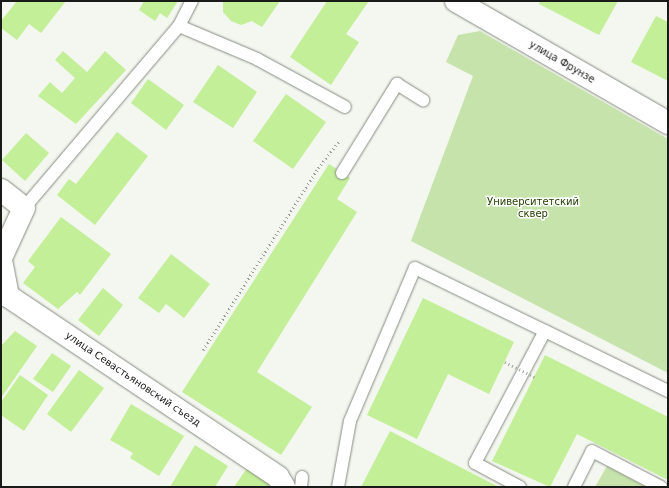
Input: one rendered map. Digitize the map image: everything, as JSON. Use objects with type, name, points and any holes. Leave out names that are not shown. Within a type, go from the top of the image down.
[{"type":"street","name":"улица Фрунзе","points":[[456,1],[668,123]]},
{"type":"street","points":[[1,190],[24,208]]},
{"type":"street","name":"улица Севастьяновский съезд","points":[[24,208],[1,259],[8,296],[278,477],[296,484]]},
{"type":"lane","points":[[24,208],[179,26],[192,1]]},
{"type":"lane","points":[[179,26],[257,59],[345,107]]},
{"type":"lane","points":[[342,173],[397,84],[423,100]]},
{"type":"lane","points":[[338,487],[350,420],[415,268],[668,391]]},
{"type":"lane","points":[[520,487],[475,463],[545,331]]},
{"type":"lane","points":[[574,487],[592,451],[661,487]]},
{"type":"path","points":[[203,350],[318,168],[342,138]]},
{"type":"path","points":[[505,362],[534,377]]},
{"type":"green space","name":"Университетский сквер","points":[[480,31],[668,139],[668,373],[411,241],[473,76],[446,62],[458,35]]},
{"type":"green space","points":[[607,466],[646,487],[595,487]]},
{"type":"building","points":[[17,1],[66,1],[41,33],[29,24],[17,40],[1,28],[1,21]]},
{"type":"building","points":[[144,1],[178,1],[167,18],[160,13],[155,21],[139,10]]},
{"type":"building","points":[[223,1],[280,1],[262,27],[252,21],[241,25],[231,21],[223,12]]},
{"type":"building","points":[[327,1],[369,1],[346,34],[359,42],[331,85],[290,57]]},
{"type":"building","points":[[540,1],[618,1],[599,35],[539,4]]},
{"type":"building","points":[[656,16],[668,22],[668,81],[631,62]]},
{"type":"building","points":[[63,51],[87,72],[105,51],[126,70],[76,124],[38,96],[50,82],[62,93],[75,78],[55,60]]},
{"type":"building","points":[[218,65],[257,92],[233,128],[193,102]]},
{"type":"building","points":[[148,79],[184,105],[166,130],[131,103]]},
{"type":"building","points":[[286,94],[326,122],[293,169],[253,141]]},
{"type":"building","points":[[117,132],[148,156],[95,225],[57,195],[69,179],[76,184]]},
{"type":"building","points":[[26,133],[49,153],[25,181],[2,160]]},
{"type":"building","points":[[329,164],[350,178],[337,199],[357,212],[257,372],[312,407],[281,455],[182,392]]},
{"type":"building","points":[[61,217],[111,254],[80,295],[77,292],[58,309],[23,283],[35,267],[28,261]]},
{"type":"building","points":[[171,254],[210,284],[184,318],[166,304],[159,313],[138,298]]},
{"type":"building","points":[[103,288],[123,305],[99,336],[78,320]]},
{"type":"building","points":[[423,298],[514,342],[489,394],[448,374],[417,439],[367,415]]},
{"type":"building","points":[[15,331],[37,346],[1,398],[1,346]]},
{"type":"building","points":[[52,353],[71,366],[53,392],[33,379]]},
{"type":"building","points":[[545,355],[668,417],[668,480],[577,434],[550,487],[492,461]]},
{"type":"building","points":[[79,370],[104,388],[71,432],[47,414]]},
{"type":"building","points":[[20,375],[48,395],[24,431],[1,415],[1,402]]},
{"type":"building","points":[[131,404],[184,436],[159,476],[130,458],[133,453],[110,440]]},
{"type":"building","points":[[390,431],[499,487],[361,487]]},
{"type":"building","points":[[195,445],[228,466],[215,487],[170,487]]},
{"type":"building","points":[[247,468],[271,485],[271,487],[234,487]]}]
